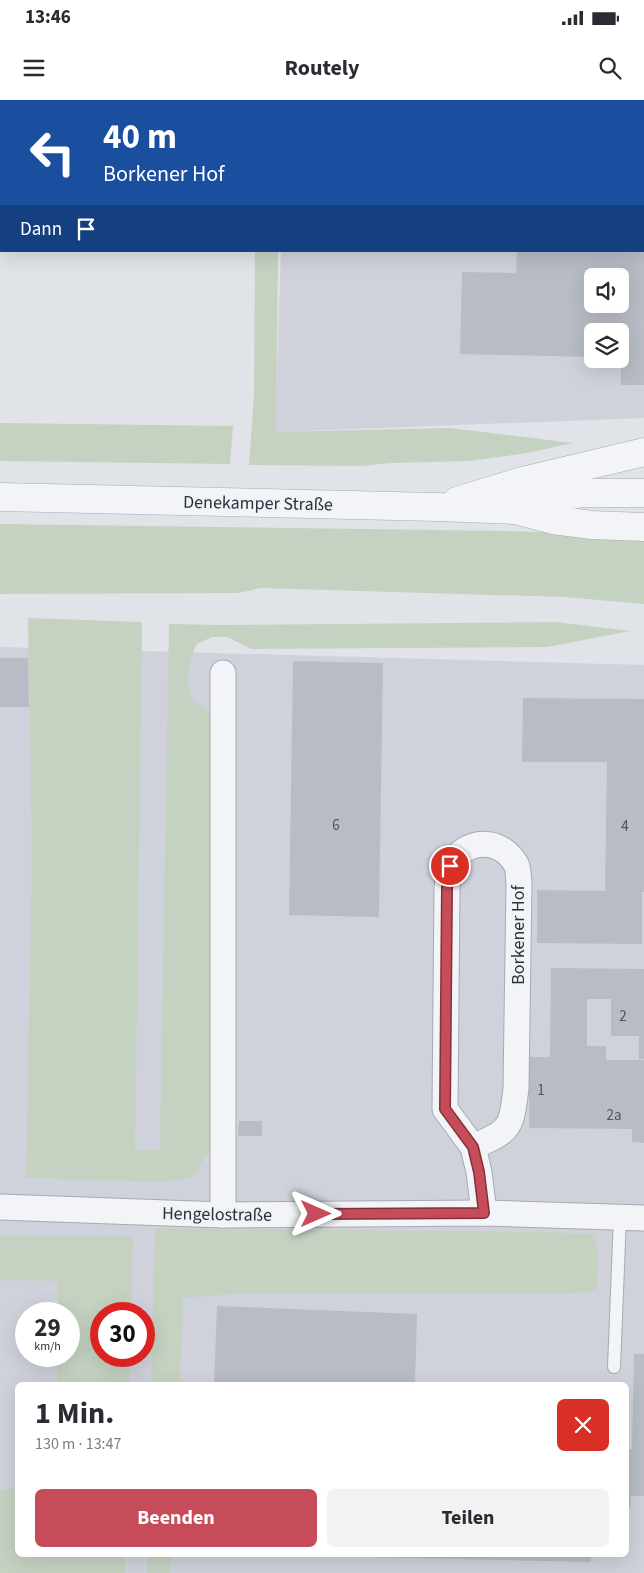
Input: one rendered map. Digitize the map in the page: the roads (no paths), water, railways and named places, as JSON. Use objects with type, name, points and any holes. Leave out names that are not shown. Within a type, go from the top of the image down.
[{"type":"street","points":[[436,507],[522,481],[644,452]]},
{"type":"street","name":"Denekamper Straße","points":[[515,510],[553,498],[583,493],[644,493]]},
{"type":"street","name":"Denekamper Straße","points":[[0,497],[515,510],[553,520],[592,525],[644,526]]},
{"type":"street","points":[[223,673],[223,1215]]},
{"type":"street","name":"Borkener Hof","points":[[473,1147],[496,1137],[506,1130],[513,1114],[516,1088],[519,883],[517,866],[506,852],[492,844],[477,845],[462,852],[450,866],[447,888],[445,1109],[473,1147],[479,1172],[484,1213]]},
{"type":"street","name":"Hengelostraße","points":[[0,1207],[223,1215],[484,1213],[632,1218]]},
{"type":"lane","points":[[614,1367],[632,1218]]}]
